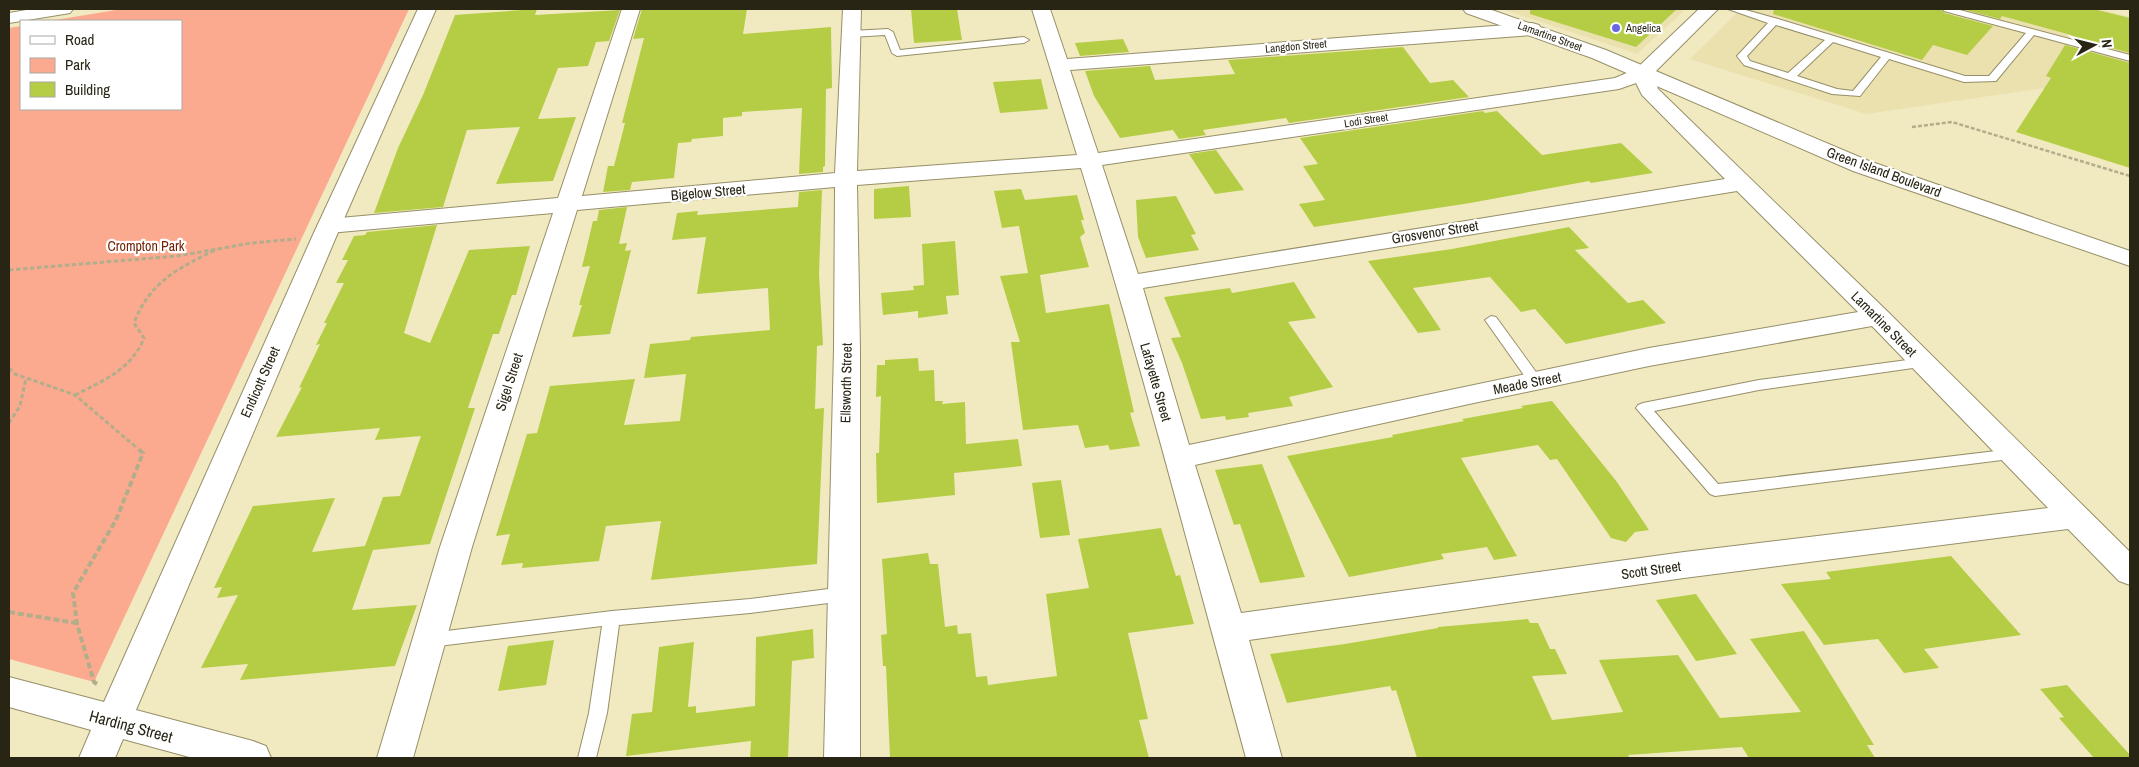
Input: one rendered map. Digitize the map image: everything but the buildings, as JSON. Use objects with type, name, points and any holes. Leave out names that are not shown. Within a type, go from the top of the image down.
[{"type":"street","points":[[9,18],[64,9]]},
{"type":"street","name":"Endicott Street","points":[[97,758],[329,226],[427,9]]},
{"type":"street","name":"Sigel Street","points":[[396,758],[456,547],[631,9]]},
{"type":"street","name":"Lafayette Street","points":[[1041,9],[1128,283],[1229,628],[1264,758]]},
{"type":"street","name":"Lamartine Street","points":[[1472,9],[1599,54],[1643,73],[1649,91],[1878,317],[2130,572]]},
{"type":"street","points":[[1643,73],[1709,9]]},
{"type":"street","name":"Ellsworth Street","points":[[842,758],[847,350],[846,179],[851,21]]},
{"type":"street","name":"Langdon Street","points":[[1060,65],[1532,29]]},
{"type":"street","name":"Lodi Street","points":[[1088,161],[1619,83],[1643,73]]},
{"type":"street","name":"Green Island Boulevard","points":[[1643,73],[1861,166],[2130,259]]},
{"type":"street","name":"Bigelow Street","points":[[329,226],[846,179],[1088,161]]},
{"type":"street","name":"Grosvenor Street","points":[[1128,283],[1742,183]]},
{"type":"street","name":"Meade Street","points":[[1178,458],[1459,396],[1536,382],[1648,357],[1878,317]]},
{"type":"street","name":"Scott Street","points":[[1229,628],[1256,626],[1684,565],[2075,516]]},
{"type":"street","name":"Harding Street","points":[[9,692],[253,758]]},
{"type":"lane","points":[[1733,9],[1964,79],[1992,79],[2032,32]]},
{"type":"lane","points":[[1947,9],[2130,58]]},
{"type":"lane","points":[[851,21],[888,32],[897,53],[1024,40]]},
{"type":"lane","points":[[1775,21],[1742,56],[1747,63],[1836,92],[1856,94],[1887,55]]},
{"type":"lane","points":[[1790,77],[1832,38]]},
{"type":"lane","points":[[1491,320],[1536,382]]},
{"type":"lane","points":[[1922,362],[1759,385],[1643,408],[1715,490],[2013,454]]},
{"type":"lane","points":[[430,640],[612,618],[750,606],[844,594]]},
{"type":"lane","points":[[588,758],[598,713],[612,618]]},
{"type":"path","points":[[1912,127],[1952,122],[2130,176]]},
{"type":"path","points":[[9,270],[177,256],[252,243],[304,239]]},
{"type":"path","points":[[75,395],[111,377],[141,350],[144,338],[134,323],[139,306],[149,291],[168,275],[220,248]]},
{"type":"path","points":[[9,368],[16,374],[75,395],[143,453],[136,476],[105,542],[72,593],[76,623],[94,682],[100,686]]},
{"type":"path","points":[[9,423],[20,406],[26,378]]},
{"type":"path","points":[[9,612],[76,623]]},
{"type":"shaded area","name":"Angelica","points":[[1502,9],[1686,9],[1637,54]]},
{"type":"shaded area","points":[[1741,9],[2099,9],[2130,17],[2130,114],[2044,88],[1866,114],[1690,59]]},
{"type":"green space","name":"Crompton Park","points":[[122,9],[409,9],[94,682],[9,659],[9,28],[20,26],[20,110],[182,110],[182,20],[55,20]]},
{"type":"place","name":"Angelica","points":[[1616,28]]}]
